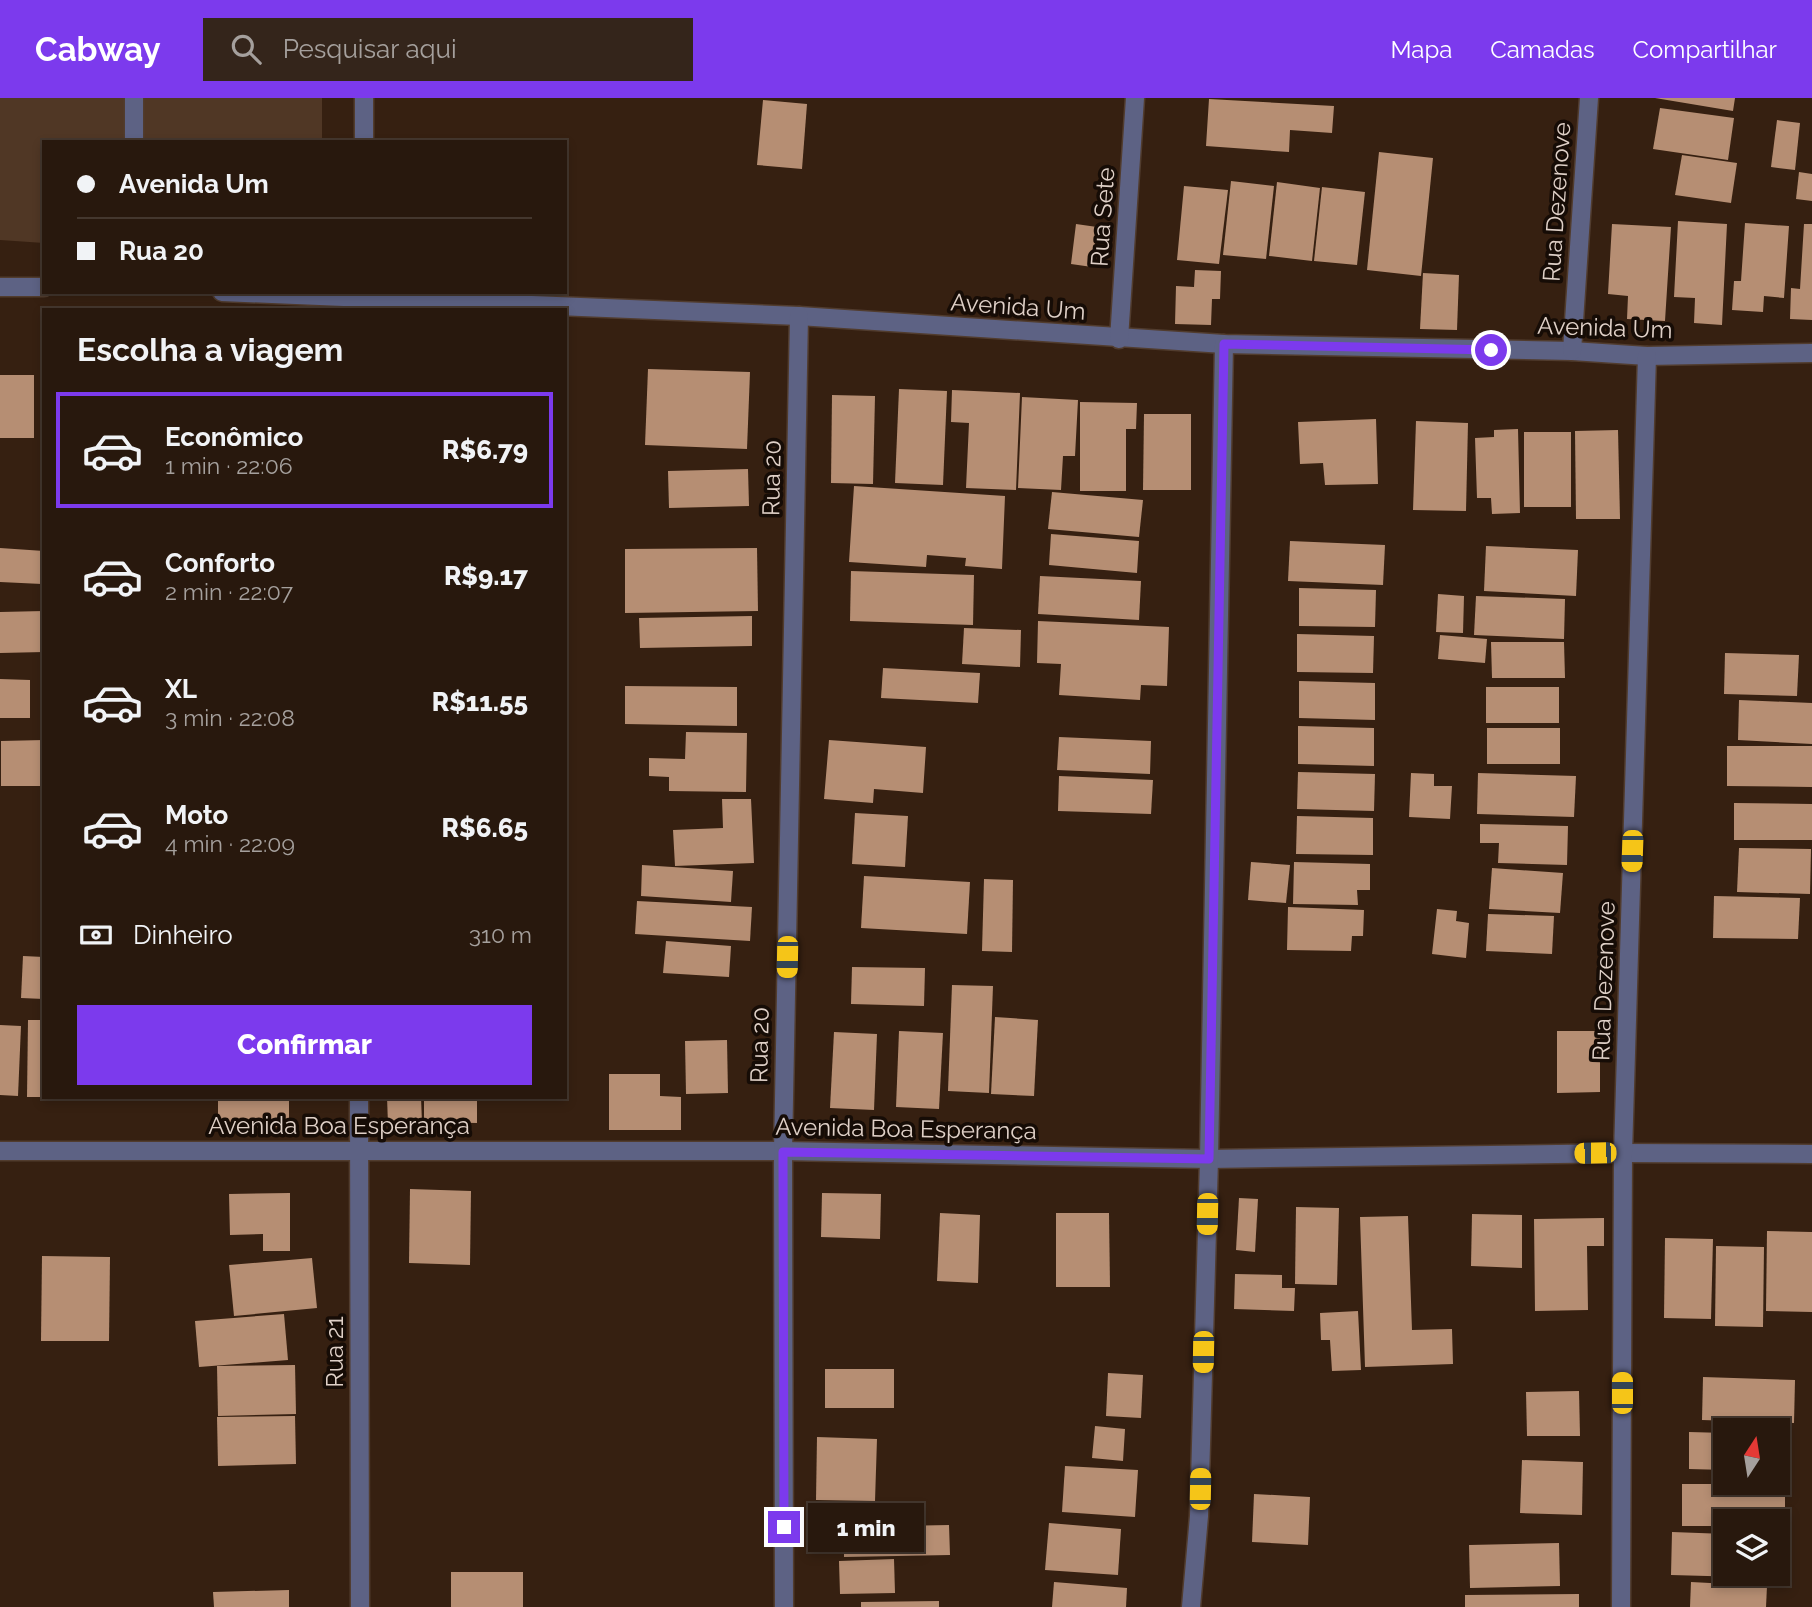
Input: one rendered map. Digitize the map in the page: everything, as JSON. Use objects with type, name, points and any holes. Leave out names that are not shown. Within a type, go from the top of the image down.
[{"type":"street","points":[[134,98],[134,140]]},
{"type":"street","points":[[364,98],[364,140]]},
{"type":"street","name":"Rua Sete","points":[[1119,339],[1135,98]]},
{"type":"street","name":"Rua Dezenove","points":[[1572,351],[1589,98]]},
{"type":"street","points":[[0,287],[42,287]]},
{"type":"street","name":"Avenida Um","points":[[257,294],[799,316],[1224,344],[1572,351],[1647,356],[1812,353]]},
{"type":"street","name":"Rua 20","points":[[784,1607],[783,1152],[799,316]]},
{"type":"street","points":[[1191,1607],[1199,1517],[1209,1159],[1224,344]]},
{"type":"street","name":"Rua Dezenove","points":[[1621,1607],[1623,1153],[1647,356]]},
{"type":"street","name":"Rua 21","points":[[359,1099],[360,1607]]},
{"type":"street","name":"Avenida Boa Esperança","points":[[0,1151],[783,1152],[1209,1159],[1623,1153],[1812,1154]]},
{"type":"shaded area","points":[[0,98],[322,98],[322,140],[42,140],[42,243],[0,240]]},
{"type":"building","points":[[1655,98],[1735,98],[1733,111]]},
{"type":"building","points":[[1209,99],[1334,106],[1332,133],[1290,130],[1289,152],[1206,146]]},
{"type":"building","points":[[763,100],[807,104],[802,169],[757,165]]},
{"type":"building","points":[[1660,108],[1734,118],[1728,160],[1653,149]]},
{"type":"building","points":[[1777,120],[1800,123],[1795,170],[1771,167]]},
{"type":"building","points":[[1379,152],[1433,158],[1421,276],[1367,270]]},
{"type":"building","points":[[1682,155],[1737,163],[1731,203],[1675,195]]},
{"type":"building","points":[[1799,172],[1812,174],[1812,201],[1796,199]]},
{"type":"building","points":[[1231,181],[1274,186],[1266,259],[1223,255]]},
{"type":"building","points":[[1277,182],[1320,188],[1312,261],[1269,256]]},
{"type":"building","points":[[1184,186],[1228,190],[1219,264],[1177,260]]},
{"type":"building","points":[[1322,187],[1365,192],[1357,265],[1314,261]]},
{"type":"building","points":[[1678,221],[1727,224],[1722,325],[1694,323],[1695,298],[1674,297]]},
{"type":"building","points":[[1745,223],[1789,226],[1784,298],[1764,296],[1763,312],[1732,310],[1734,281],[1741,281]]},
{"type":"building","points":[[1076,224],[1097,227],[1092,267],[1071,264]]},
{"type":"building","points":[[1612,224],[1671,227],[1665,321],[1627,319],[1628,296],[1608,294]]},
{"type":"building","points":[[1804,224],[1812,224],[1812,320],[1790,319],[1791,288],[1800,289]]},
{"type":"building","points":[[1195,270],[1221,271],[1220,299],[1212,299],[1211,325],[1175,324],[1176,286],[1194,287]]},
{"type":"building","points":[[1423,273],[1459,275],[1457,330],[1420,329]]},
{"type":"building","points":[[648,369],[750,372],[747,449],[645,445]]},
{"type":"building","points":[[0,375],[34,375],[34,438],[0,438]]},
{"type":"building","points":[[899,389],[947,391],[943,485],[895,483]]},
{"type":"building","points":[[952,390],[1020,393],[1016,490],[966,488],[969,423],[951,422]]},
{"type":"building","points":[[832,395],[875,396],[873,484],[831,483]]},
{"type":"building","points":[[1022,397],[1078,400],[1075,456],[1063,456],[1061,490],[1018,488]]},
{"type":"building","points":[[1080,402],[1137,403],[1136,429],[1126,429],[1126,491],[1080,491]]},
{"type":"building","points":[[1144,414],[1191,414],[1191,490],[1143,490]]},
{"type":"building","points":[[1376,419],[1378,484],[1325,485],[1323,463],[1300,464],[1298,422]]},
{"type":"building","points":[[1416,421],[1468,423],[1466,511],[1413,510]]},
{"type":"building","points":[[1518,429],[1520,513],[1492,514],[1491,498],[1477,498],[1475,438],[1494,437],[1494,430]]},
{"type":"building","points":[[1618,430],[1620,519],[1576,519],[1575,431]]},
{"type":"building","points":[[1524,432],[1571,432],[1571,507],[1524,507]]},
{"type":"building","points":[[748,469],[749,506],[669,508],[668,471]]},
{"type":"building","points":[[854,486],[1005,496],[1002,569],[965,566],[966,558],[927,555],[926,567],[849,562]]},
{"type":"building","points":[[1052,492],[1143,500],[1139,537],[1048,529]]},
{"type":"building","points":[[1051,534],[1139,541],[1137,573],[1049,565]]},
{"type":"building","points":[[1290,541],[1385,545],[1383,585],[1288,581]]},
{"type":"building","points":[[1486,546],[1578,550],[1576,596],[1484,591]]},
{"type":"building","points":[[0,548],[42,551],[42,584],[0,582]]},
{"type":"building","points":[[757,548],[758,611],[625,613],[625,549]]},
{"type":"building","points":[[851,571],[974,575],[973,625],[850,621]]},
{"type":"building","points":[[1040,576],[1141,581],[1139,620],[1038,614]]},
{"type":"building","points":[[1299,588],[1376,590],[1375,627],[1299,626]]},
{"type":"building","points":[[1438,594],[1464,596],[1463,633],[1436,632]]},
{"type":"building","points":[[1476,596],[1565,599],[1564,639],[1474,635]]},
{"type":"building","points":[[42,611],[42,652],[0,653],[0,612]]},
{"type":"building","points":[[752,616],[752,646],[640,648],[639,618]]},
{"type":"building","points":[[1038,621],[1169,627],[1167,686],[1141,685],[1140,700],[1059,695],[1061,664],[1037,663]]},
{"type":"building","points":[[964,628],[1021,630],[1020,667],[962,664]]},
{"type":"building","points":[[1297,634],[1374,636],[1373,673],[1297,672]]},
{"type":"building","points":[[1440,635],[1487,639],[1485,663],[1438,659]]},
{"type":"building","points":[[1491,642],[1564,642],[1565,678],[1492,678]]},
{"type":"building","points":[[1725,653],[1799,655],[1797,696],[1724,694]]},
{"type":"building","points":[[883,668],[980,673],[978,703],[881,698]]},
{"type":"building","points":[[0,679],[30,680],[30,718],[0,718]]},
{"type":"building","points":[[1299,681],[1375,683],[1375,720],[1299,718]]},
{"type":"building","points":[[625,686],[737,687],[737,726],[625,724]]},
{"type":"building","points":[[1486,687],[1559,687],[1559,723],[1486,723]]},
{"type":"building","points":[[1739,700],[1812,703],[1812,744],[1738,740]]},
{"type":"building","points":[[1298,726],[1374,728],[1374,766],[1298,764]]},
{"type":"building","points":[[1487,728],[1560,728],[1560,764],[1487,764]]},
{"type":"building","points":[[686,732],[747,733],[746,792],[669,791],[669,777],[649,776],[649,758],[685,759]]},
{"type":"building","points":[[1059,737],[1151,741],[1150,774],[1057,770]]},
{"type":"building","points":[[42,740],[42,786],[1,786],[1,741]]},
{"type":"building","points":[[829,740],[926,747],[923,793],[874,789],[873,803],[824,799]]},
{"type":"building","points":[[1727,746],[1812,746],[1812,787],[1727,786]]},
{"type":"building","points":[[1298,772],[1375,774],[1374,811],[1297,809]]},
{"type":"building","points":[[1411,773],[1434,774],[1434,786],[1452,786],[1450,819],[1409,817]]},
{"type":"building","points":[[1478,773],[1576,776],[1574,817],[1477,814]]},
{"type":"building","points":[[1059,776],[1153,780],[1151,814],[1058,811]]},
{"type":"building","points":[[722,799],[751,799],[754,863],[675,866],[673,830],[723,828]]},
{"type":"building","points":[[1734,803],[1812,804],[1812,840],[1734,840]]},
{"type":"building","points":[[855,813],[908,816],[905,867],[852,864]]},
{"type":"building","points":[[1297,816],[1373,818],[1373,855],[1296,854]]},
{"type":"building","points":[[1480,824],[1568,826],[1567,865],[1498,863],[1499,843],[1480,843]]},
{"type":"building","points":[[1739,848],[1811,849],[1810,894],[1737,892]]},
{"type":"building","points":[[1251,862],[1290,865],[1286,903],[1248,900]]},
{"type":"building","points":[[1294,862],[1370,864],[1370,890],[1357,890],[1358,905],[1293,904]]},
{"type":"building","points":[[642,865],[733,871],[731,902],[641,896]]},
{"type":"building","points":[[1492,868],[1563,873],[1560,913],[1489,909]]},
{"type":"building","points":[[864,876],[970,882],[967,934],[861,928]]},
{"type":"building","points":[[984,879],[1013,880],[1012,952],[982,951]]},
{"type":"building","points":[[1714,896],[1800,898],[1798,939],[1713,938]]},
{"type":"building","points":[[637,901],[752,907],[750,941],[635,934]]},
{"type":"building","points":[[1288,907],[1364,910],[1363,936],[1352,936],[1351,951],[1287,950]]},
{"type":"building","points":[[1437,909],[1457,911],[1456,921],[1469,923],[1466,958],[1432,954]]},
{"type":"building","points":[[1488,914],[1554,916],[1552,954],[1486,951]]},
{"type":"building","points":[[666,941],[731,946],[729,977],[663,973]]},
{"type":"building","points":[[23,956],[42,957],[42,999],[21,998]]},
{"type":"building","points":[[852,967],[925,968],[924,1006],[851,1004]]},
{"type":"building","points":[[952,985],[993,986],[989,1093],[948,1091]]},
{"type":"building","points":[[995,1017],[1038,1020],[1034,1096],[991,1094]]},
{"type":"building","points":[[28,1020],[42,1020],[42,1097],[27,1097]]},
{"type":"building","points":[[0,1025],[21,1026],[18,1096],[0,1095]]},
{"type":"building","points":[[899,1031],[943,1033],[939,1109],[896,1107]]},
{"type":"building","points":[[1557,1031],[1600,1031],[1600,1092],[1557,1093]]},
{"type":"building","points":[[834,1032],[877,1034],[874,1110],[830,1108]]},
{"type":"building","points":[[727,1040],[728,1093],[686,1094],[685,1041]]},
{"type":"building","points":[[609,1074],[660,1074],[660,1096],[681,1097],[681,1130],[609,1130]]},
{"type":"building","points":[[218,1099],[289,1099],[289,1127],[218,1128]]},
{"type":"building","points":[[387,1099],[421,1099],[422,1123],[388,1124]]},
{"type":"building","points":[[424,1099],[477,1099],[477,1123],[424,1122]]},
{"type":"building","points":[[410,1189],[471,1191],[470,1265],[409,1263]]},
{"type":"building","points":[[290,1193],[290,1251],[263,1251],[263,1234],[230,1235],[229,1194]]},
{"type":"building","points":[[822,1193],[881,1194],[880,1239],[821,1237]]},
{"type":"building","points":[[1239,1198],[1258,1199],[1255,1252],[1236,1250]]},
{"type":"building","points":[[1296,1207],[1339,1208],[1337,1285],[1295,1284]]},
{"type":"building","points":[[940,1213],[980,1215],[978,1283],[937,1281]]},
{"type":"building","points":[[1056,1213],[1109,1213],[1110,1287],[1056,1287]]},
{"type":"building","points":[[1472,1214],[1522,1215],[1522,1268],[1471,1266]]},
{"type":"building","points":[[1408,1216],[1412,1330],[1452,1329],[1453,1364],[1365,1367],[1360,1217]]},
{"type":"building","points":[[1604,1218],[1604,1246],[1587,1246],[1588,1310],[1535,1311],[1534,1219]]},
{"type":"building","points":[[1767,1231],[1812,1232],[1812,1312],[1766,1311]]},
{"type":"building","points":[[1665,1238],[1713,1239],[1711,1319],[1664,1318]]},
{"type":"building","points":[[1716,1246],[1764,1247],[1763,1327],[1715,1326]]},
{"type":"building","points":[[42,1256],[110,1257],[109,1341],[41,1341]]},
{"type":"building","points":[[312,1258],[317,1308],[234,1316],[229,1265]]},
{"type":"building","points":[[1235,1274],[1282,1275],[1282,1288],[1295,1288],[1294,1311],[1234,1309]]},
{"type":"building","points":[[1358,1311],[1361,1370],[1332,1371],[1330,1340],[1321,1340],[1320,1313]]},
{"type":"building","points":[[284,1314],[288,1360],[199,1367],[195,1321]]},
{"type":"building","points":[[295,1365],[296,1414],[218,1416],[217,1366]]},
{"type":"building","points":[[825,1369],[894,1369],[894,1408],[825,1408]]},
{"type":"building","points":[[1108,1373],[1143,1375],[1141,1418],[1106,1416]]},
{"type":"building","points":[[1703,1377],[1795,1380],[1794,1423],[1790,1423],[1790,1418],[1702,1420]]},
{"type":"building","points":[[1579,1391],[1580,1436],[1527,1436],[1526,1392]]},
{"type":"building","points":[[295,1416],[296,1464],[218,1466],[217,1417]]},
{"type":"building","points":[[1095,1426],[1125,1429],[1123,1461],[1092,1458]]},
{"type":"building","points":[[1689,1432],[1713,1433],[1713,1470],[1689,1469]]},
{"type":"building","points":[[817,1437],[877,1439],[875,1501],[816,1500]]},
{"type":"building","points":[[1522,1460],[1583,1462],[1582,1515],[1520,1513]]},
{"type":"building","points":[[1065,1466],[1138,1470],[1135,1517],[1062,1512]]},
{"type":"building","points":[[1682,1484],[1713,1484],[1713,1495],[1785,1495],[1785,1509],[1713,1509],[1713,1526],[1682,1526]]},
{"type":"building","points":[[1254,1494],[1310,1497],[1308,1545],[1252,1542]]},
{"type":"building","points":[[862,1516],[897,1516],[897,1526],[949,1525],[950,1555],[844,1557],[844,1536],[862,1536]]},
{"type":"building","points":[[1049,1523],[1121,1529],[1118,1575],[1045,1570]]},
{"type":"building","points":[[1672,1532],[1713,1534],[1713,1576],[1671,1575]]},
{"type":"building","points":[[1559,1543],[1560,1586],[1470,1588],[1469,1545]]},
{"type":"building","points":[[894,1559],[895,1593],[840,1594],[839,1561]]},
{"type":"building","points":[[451,1572],[523,1572],[523,1607],[451,1607]]},
{"type":"building","points":[[1054,1582],[1127,1588],[1126,1607],[1052,1607]]},
{"type":"building","points":[[1691,1582],[1713,1583],[1713,1586],[1767,1586],[1766,1607],[1690,1607]]},
{"type":"building","points":[[289,1590],[289,1607],[214,1607],[213,1592]]},
{"type":"building","points":[[1579,1594],[1579,1607],[1465,1607],[1465,1595]]},
{"type":"building","points":[[939,1601],[939,1607],[861,1607],[861,1602]]},
{"type":"route","points":[[784,1527],[783,1152],[1209,1159],[1224,344],[1491,350]]}]
